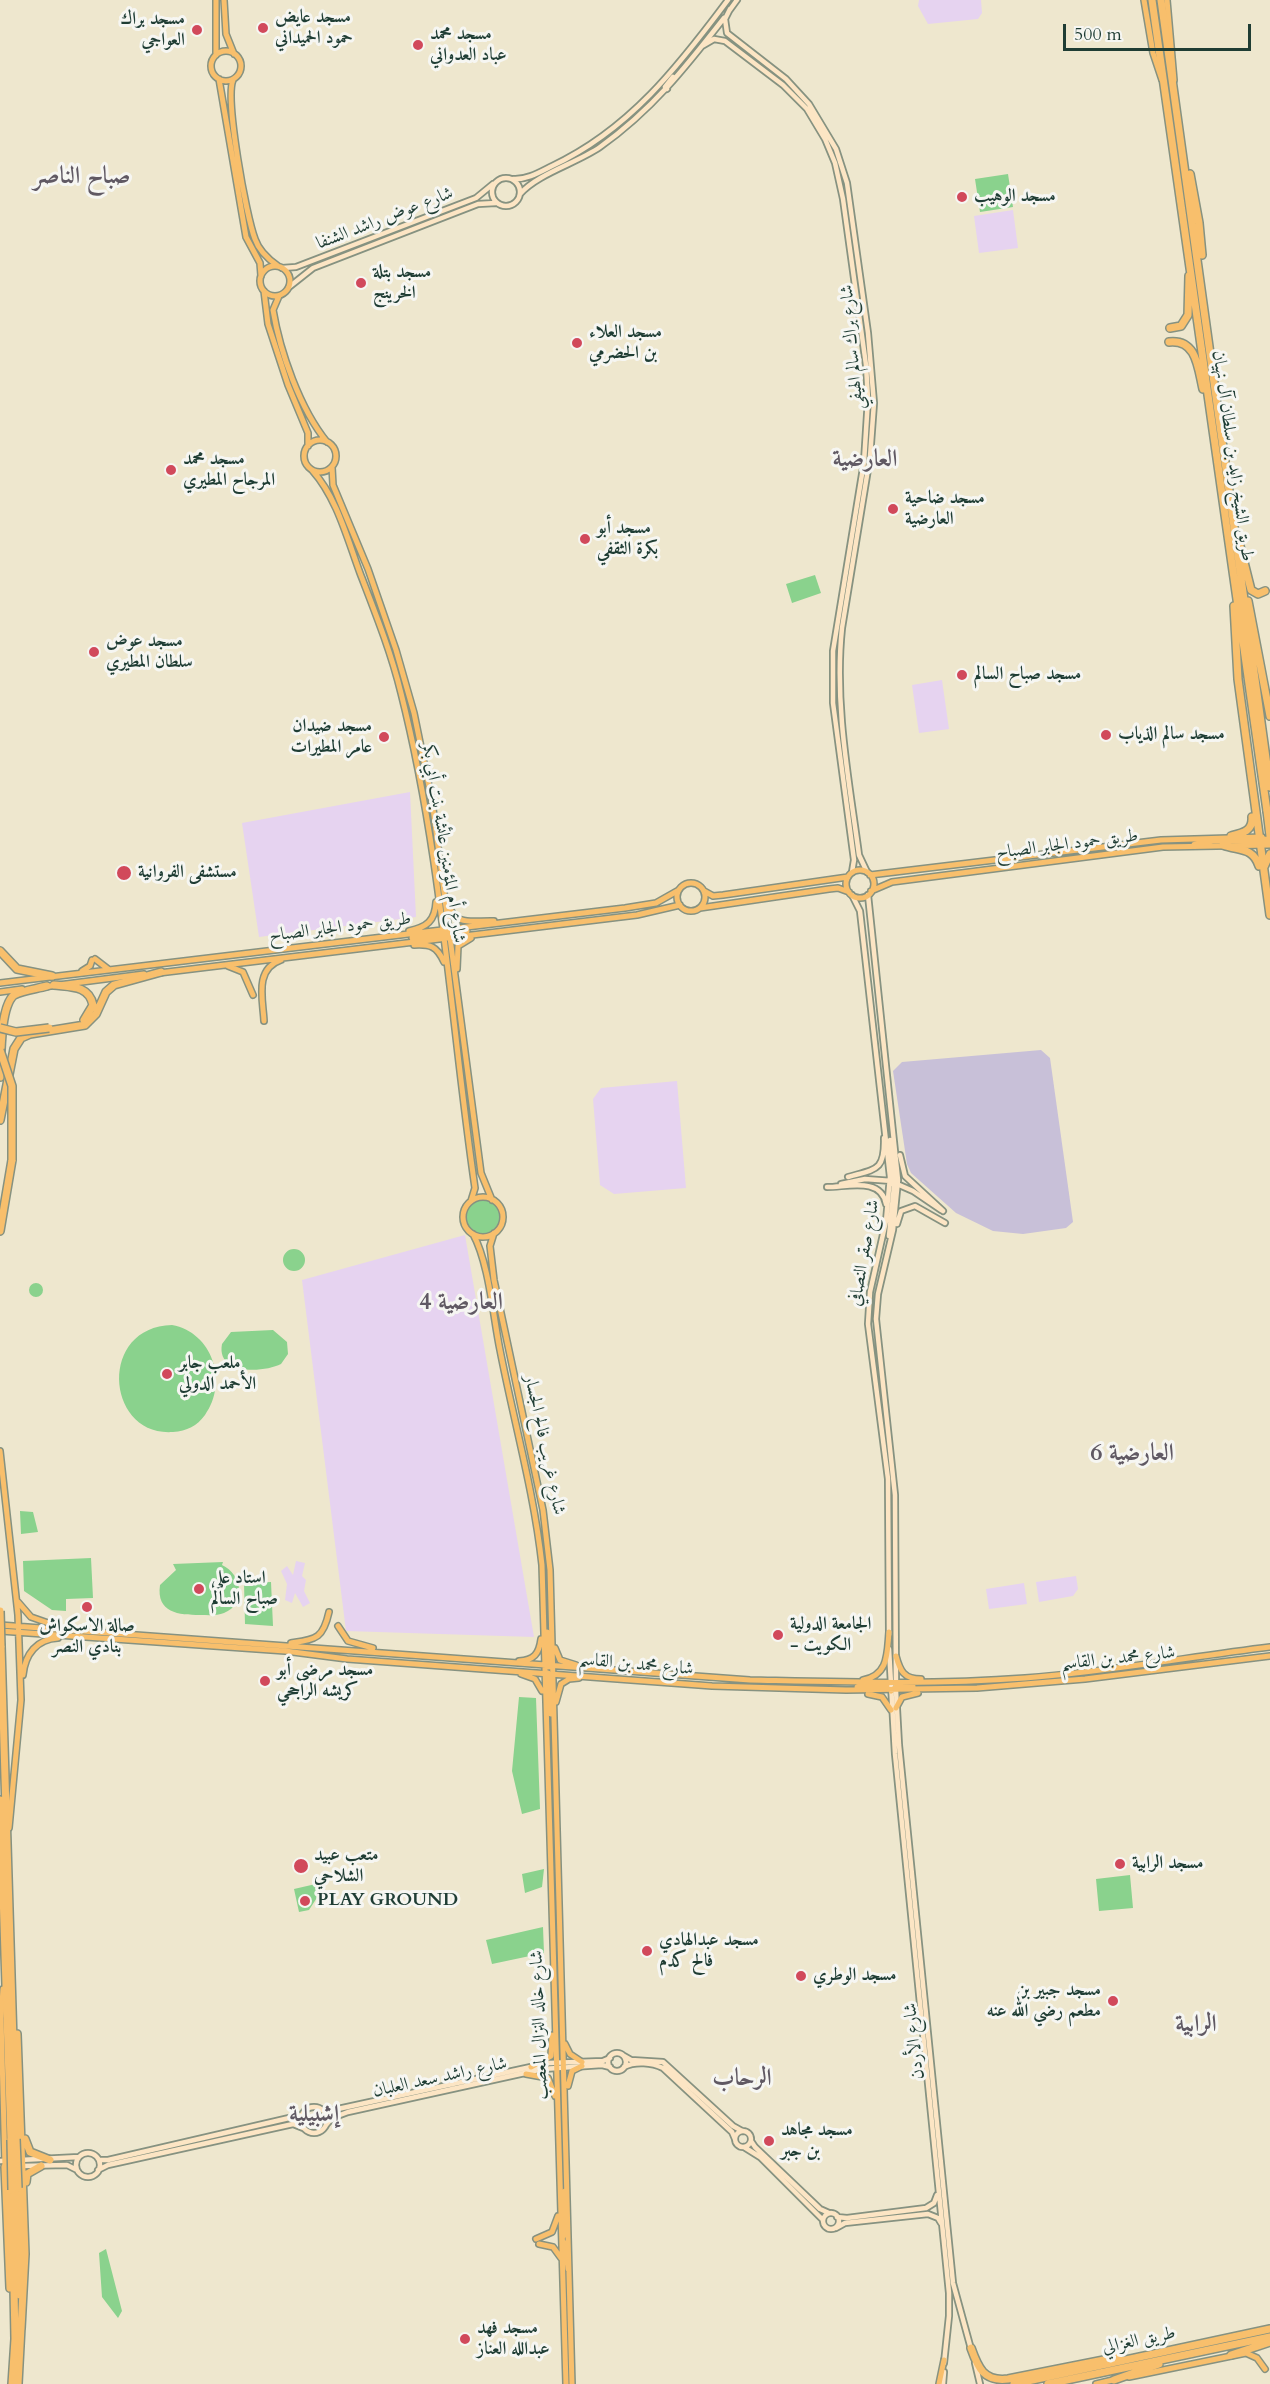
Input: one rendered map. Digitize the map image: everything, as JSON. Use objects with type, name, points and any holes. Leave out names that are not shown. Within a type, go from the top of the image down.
[{"type":"highway","name":"طريق الشيخ زايد بن سلطان آل نهيان","points":[[1152,0],[1211,420],[1270,787]]},
{"type":"highway","name":"طريق الشيخ زايد بن سلطان آل نهيان","points":[[1161,0],[1234,530],[1236,569],[1270,840]]},
{"type":"highway","points":[[1190,268],[1188,315],[1184,324],[1187,344],[1194,353],[1211,420]]},
{"type":"highway","points":[[1170,328],[1184,324]]},
{"type":"highway","points":[[1169,342],[1187,344]]},
{"type":"highway","points":[[1234,530],[1242,547],[1251,590],[1258,594],[1264,591]]},
{"type":"highway","points":[[1236,569],[1256,634],[1270,716]]},
{"type":"highway","points":[[1236,569],[1235,646],[1247,758],[1270,915]]},
{"type":"highway","points":[[1247,758],[1261,823],[1270,828]]},
{"type":"highway","points":[[1231,836],[1247,831],[1252,822],[1247,758]]},
{"type":"highway","points":[[1195,845],[1213,840],[1270,840]]},
{"type":"highway","points":[[1223,845],[1253,854],[1264,879]]},
{"type":"highway","points":[[1264,879],[1264,862],[1270,854]]},
{"type":"highway","points":[[0,951],[17,969],[52,976]]},
{"type":"highway","points":[[0,1120],[14,1049],[21,1038],[30,1034],[85,1025],[92,1020],[106,992],[114,985],[161,972]]},
{"type":"highway","points":[[0,1028],[16,1032],[83,1021],[89,1017],[93,1005],[85,991],[54,985],[18,993],[8,999],[2,1009],[0,1077]]},
{"type":"highway","points":[[0,1050],[12,1086],[12,1160],[0,1231]]},
{"type":"highway","points":[[0,1604],[4,1850],[22,2110],[24,2236]]},
{"type":"highway","points":[[0,1800],[5,1966],[14,2139]]},
{"type":"highway","points":[[11,1960],[15,2339],[13,2370],[15,2383]]},
{"type":"highway","points":[[22,2110],[27,2148],[37,2156],[50,2160]]},
{"type":"highway","points":[[2,2166],[12,2189],[21,2329]]},
{"type":"highway","points":[[15,2383],[21,2329],[27,2174],[41,2166]]},
{"type":"highway","name":"طريق الغزالي","points":[[1014,2384],[1270,2329]]},
{"type":"highway","name":"طريق الغزالي","points":[[1047,2384],[1270,2337]]},
{"type":"highway","points":[[1231,2355],[1270,2342]]},
{"type":"highway","points":[[971,2348],[982,2373],[998,2380],[1175,2349]]},
{"type":"highway","points":[[1114,2380],[1172,2358]]},
{"type":"main road","points":[[216,0],[216,55],[211,68],[219,79],[246,237],[260,263],[266,317],[288,385],[308,433],[308,446],[304,458],[312,470],[325,472],[332,467],[336,455],[333,447],[308,415],[288,362],[273,310],[279,296],[289,287],[289,276],[263,254],[254,236],[236,143],[230,92],[233,80],[241,69],[239,59],[234,54],[226,34],[224,0]]},
{"type":"main road","points":[[667,89],[665,87],[685,57],[728,0]]},
{"type":"main road","points":[[685,57],[640,107],[605,135],[562,162],[525,178],[502,178],[494,184],[492,193],[496,203],[511,205],[528,186],[571,165],[618,134],[667,89],[737,0]]},
{"type":"main road","name":"طريق الشيخ زايد بن سلطان آل نهيان","points":[[1144,0],[1153,53],[1163,80]]},
{"type":"main road","name":"طريق الشيخ زايد بن سلطان آل نهيان","points":[[1167,0],[1175,67],[1173,91]]},
{"type":"main road","name":"شارع براك سالم الهيفي","points":[[730,9],[725,19],[725,28],[743,50]]},
{"type":"main road","name":"شارع براك سالم الهيفي","points":[[702,46],[720,38],[743,50],[800,92],[822,121],[843,166],[874,403],[842,608],[839,695],[856,830],[861,860],[868,873]]},
{"type":"main road","points":[[216,55],[224,52],[234,54]]},
{"type":"main road","points":[[219,79],[233,80]]},
{"type":"main road","points":[[513,179],[519,187],[520,194]]},
{"type":"main road","name":"شارع عوض راشد الشنفا","points":[[280,267],[296,267],[476,198],[494,184]]},
{"type":"main road","name":"شارع عوض راشد الشنفا","points":[[289,287],[313,268],[483,203],[496,203]]},
{"type":"main road","points":[[428,224],[424,221],[452,207]]},
{"type":"main road","points":[[261,276],[270,267],[280,267]]},
{"type":"main road","points":[[264,291],[279,296]]},
{"type":"main road","points":[[308,446],[317,441],[327,442]]},
{"type":"main road","name":"شارع أم المؤمنين عائشة بنت أبي بكر","points":[[332,467],[333,485],[385,616],[414,713],[432,801],[481,1173],[492,1200]]},
{"type":"main road","name":"شارع أم المؤمنين عائشة بنت أبي بكر","points":[[312,470],[327,491],[376,614],[400,690],[426,808],[476,1188],[471,1201]]},
{"type":"main road","name":"شارع براك سالم الهيفي","points":[[841,618],[833,651],[832,697],[854,860],[850,874]]},
{"type":"main road","points":[[832,697],[839,695]]},
{"type":"main road","points":[[833,703],[840,704]]},
{"type":"main road","points":[[849,830],[856,830]]},
{"type":"main road","name":"طريق حمود الجابر الصباح","points":[[868,873],[1161,840],[1231,836],[1259,841]]},
{"type":"main road","name":"طريق حمود الجابر الصباح","points":[[869,893],[892,882],[1195,845],[1259,841]]},
{"type":"main road","points":[[1022,857],[1025,861],[1022,866]]},
{"type":"main road","points":[[375,946],[391,940],[656,903],[691,882],[699,885],[710,895],[723,896],[850,874],[868,873],[873,883],[869,893],[860,897],[838,888],[690,911],[680,905],[677,898],[679,890]]},
{"type":"main road","points":[[850,874],[846,885],[860,911],[886,1129],[892,1151],[895,1183]]},
{"type":"main road","points":[[382,938],[427,925],[434,916],[436,888]]},
{"type":"main road","points":[[444,888],[452,913],[457,920],[498,924]]},
{"type":"main road","points":[[700,908],[705,900],[704,891]]},
{"type":"main road","name":"شارع صقر النصافي","points":[[869,893],[868,922],[894,1123],[895,1183],[889,1246],[878,1294],[876,1319],[895,1486],[896,1656],[893,1687]]},
{"type":"main road","points":[[449,933],[494,932],[637,915],[680,905]]},
{"type":"main road","points":[[457,998],[458,946],[466,939],[494,932]]},
{"type":"main road","name":"طريق حمود الجابر الصباح","points":[[0,983],[382,938],[442,934]]},
{"type":"main road","name":"طريق حمود الجابر الصباح","points":[[0,992],[391,944],[442,934]]},
{"type":"main road","points":[[391,944],[430,945],[437,950],[446,967]]},
{"type":"main road","points":[[264,1021],[262,981],[265,972],[276,961],[313,954]]},
{"type":"main road","points":[[79,973],[90,966],[94,959],[101,966],[110,969]]},
{"type":"main road","points":[[212,966],[239,968],[245,975],[253,995]]},
{"type":"main road","points":[[54,985],[91,976],[96,971]]},
{"type":"main road","points":[[848,1177],[875,1169],[882,1162],[884,1105]]},
{"type":"main road","points":[[842,1184],[866,1179],[895,1183],[943,1211],[905,1176],[894,1123]]},
{"type":"main road","name":"شارع صقر النصافي","points":[[893,1687],[889,1632],[888,1479],[868,1324],[868,1302],[895,1183]]},
{"type":"main road","points":[[827,1187],[868,1186],[880,1190],[886,1207],[881,1249]]},
{"type":"main road","points":[[481,1197],[492,1200],[499,1207],[502,1218],[494,1233],[484,1237],[473,1234],[463,1219],[466,1206],[481,1197]]},
{"type":"main road","points":[[886,1261],[898,1217],[904,1208],[921,1207],[945,1223]]},
{"type":"main road","name":"شارع غريب فالح الجسار","points":[[494,1233],[490,1246],[500,1313],[543,1510],[550,1570],[551,1624],[548,1670]]},
{"type":"main road","name":"شارع غريب فالح الجسار","points":[[473,1234],[484,1262],[498,1343],[532,1497],[541,1556],[544,1623]]},
{"type":"main road","points":[[0,1451],[19,1628],[21,1691],[21,1727],[2,1872]]},
{"type":"main road","points":[[15,1594],[22,1608],[34,1619],[76,1629]]},
{"type":"main road","points":[[285,1645],[316,1638],[325,1627],[329,1612]]},
{"type":"main road","points":[[506,1663],[529,1660],[538,1653],[544,1623]]},
{"type":"main road","points":[[544,1623],[547,1634],[550,1705],[554,1721]]},
{"type":"main road","name":"شارع محمد بن القاسم","points":[[0,1624],[69,1636],[496,1670],[590,1669],[946,1690],[1085,1679],[1270,1656]]},
{"type":"main road","points":[[551,1624],[555,1652],[560,1660],[598,1670]]},
{"type":"main road","points":[[338,1626],[342,1636],[351,1643],[383,1652]]},
{"type":"main road","name":"شارع محمد بن القاسم","points":[[0,1631],[19,1628],[76,1629],[383,1652],[506,1663],[601,1677],[712,1686],[846,1690],[893,1687]]},
{"type":"main road","points":[[833,1682],[866,1680],[880,1673],[886,1662],[889,1632]]},
{"type":"main road","points":[[21,1691],[25,1662],[35,1647],[48,1639],[69,1636]]},
{"type":"main road","name":"شارع محمد بن القاسم","points":[[949,1680],[1024,1678],[1270,1647]]},
{"type":"main road","points":[[896,1656],[901,1671],[909,1678],[949,1680]]},
{"type":"main road","points":[[496,1670],[535,1679],[541,1688],[545,1710]]},
{"type":"main road","name":"شارع خالد النزال المعصب","points":[[548,1670],[545,1710],[555,2019],[565,2105],[572,2384]]},
{"type":"main road","points":[[554,1721],[558,1689],[561,1684],[568,1679],[601,1677]]},
{"type":"main road","points":[[977,1688],[1025,1683],[1024,1678]]},
{"type":"main road","points":[[712,1686],[709,1683],[712,1681],[750,1680]]},
{"type":"main road","points":[[832,1689],[941,1685],[949,1680]]},
{"type":"main road","name":"شارع الأردن","points":[[893,1687],[896,1745],[951,2266],[957,2299],[980,2384]]},
{"type":"main road","points":[[846,1690],[880,1696],[894,1709],[900,1699],[906,1695],[946,1690]]},
{"type":"main road","name":"شارع خالد النزال المعصب","points":[[554,1721],[564,2041],[557,2101],[566,2384]]},
{"type":"main road","name":"شارع الأردن","points":[[913,1909],[950,2307],[944,2360]]},
{"type":"main road","points":[[5,1966],[1,2018],[2,2166],[79,2157],[89,2153],[99,2160],[108,2160],[182,2146]]},
{"type":"main road","points":[[531,2067],[550,2056],[555,2019]]},
{"type":"main road","points":[[564,2041],[570,2054],[582,2064]]},
{"type":"main road","points":[[565,2105],[569,2076],[582,2064],[610,2058],[616,2054],[631,2060],[663,2062],[733,2126],[750,2134],[755,2147],[820,2209],[837,2217],[930,2214],[942,2224]]},
{"type":"main road","points":[[624,2056],[624,2067]]},
{"type":"main road","points":[[610,2058],[610,2067]]},
{"type":"main road","points":[[560,2064],[610,2067],[616,2071],[632,2064],[649,2064],[663,2068],[732,2132],[737,2144],[760,2157],[823,2220],[826,2228],[903,2214],[929,2206],[936,2199],[938,2189]]},
{"type":"main road","name":"شارع راشد سعد العلبان","points":[[324,2112],[531,2067],[560,2064]]},
{"type":"main road","name":"شارع راشد سعد العلبان","points":[[326,2125],[332,2118],[348,2112],[526,2074],[560,2064]]},
{"type":"main road","points":[[526,2074],[548,2078],[557,2101]]},
{"type":"main road","points":[[23,2163],[41,2166],[67,2165],[88,2176],[108,2165],[302,2115],[313,2107],[324,2112],[326,2125],[314,2133],[293,2124],[220,2137]]},
{"type":"main road","points":[[302,2115],[303,2128]]},
{"type":"main road","points":[[0,2152],[3,2117]]},
{"type":"main road","points":[[735,2139],[736,2134],[742,2131]]},
{"type":"main road","points":[[744,2147],[751,2140]]},
{"type":"main road","points":[[77,2170],[76,2163],[79,2157]]},
{"type":"main road","points":[[935,2160],[939,2158],[942,2174]]},
{"type":"main road","points":[[98,2170],[99,2160]]},
{"type":"main road","points":[[567,2182],[564,2197],[565,2231],[561,2239],[566,2249],[570,2277]]},
{"type":"main road","points":[[560,2203],[555,2228],[537,2242],[553,2247],[562,2261]]},
{"type":"main road","points":[[823,2220],[829,2213]]},
{"type":"main road","points":[[836,2228],[839,2224],[837,2217]]},
{"type":"main road","points":[[945,2252],[948,2266],[951,2266]]},
{"type":"main road","points":[[1096,2384],[1231,2355],[1253,2355],[1265,2369]]},
{"type":"main road","points":[[941,2384],[944,2360]]},
{"type":"shaded area","points":[[919,0],[981,0],[982,13],[978,19],[928,24],[918,6]]},
{"type":"shaded area","points":[[1013,210],[1018,248],[979,253],[974,216]]},
{"type":"shaded area","points":[[942,680],[949,729],[919,733],[912,685]]},
{"type":"shaded area","points":[[410,792],[416,917],[259,937],[242,823]]},
{"type":"shaded area","points":[[1041,1050],[1050,1058],[1073,1222],[1066,1228],[1023,1234],[993,1231],[956,1213],[911,1173],[907,1164],[893,1071],[902,1062]]},
{"type":"shaded area","points":[[677,1081],[686,1188],[614,1194],[600,1185],[593,1099],[601,1088]]},
{"type":"shaded area","points":[[465,1235],[534,1637],[346,1631],[302,1280]]},
{"type":"shaded area","points":[[296,1561],[305,1563],[302,1576],[306,1580],[304,1591],[310,1603],[303,1607],[295,1593],[292,1603],[285,1600],[287,1584],[281,1571],[287,1566],[293,1575]]},
{"type":"shaded area","points":[[1076,1576],[1078,1589],[1073,1596],[1039,1602],[1036,1582]]},
{"type":"shaded area","points":[[1024,1583],[1027,1604],[989,1609],[986,1589]]},
{"type":"green space","points":[[1008,174],[1013,207],[980,212],[975,179]]},
{"type":"green space","points":[[815,575],[821,593],[792,603],[786,584]]},
{"type":"green space","points":[[483,1200],[495,1205],[500,1217],[495,1229],[483,1234],[471,1229],[466,1217],[471,1205]]},
{"type":"green space","points":[[290,1249],[298,1249],[305,1256],[305,1264],[298,1271],[290,1271],[283,1264],[283,1256]]},
{"type":"green space","points":[[36,1283],[41,1285],[43,1290],[41,1295],[36,1297],[31,1295],[29,1290],[31,1285]]},
{"type":"green space","name":"ملعب جابر الأحمد الدولي","points":[[172,1325],[197,1337],[206,1348],[216,1374],[216,1388],[205,1415],[191,1427],[173,1432],[151,1429],[134,1418],[123,1401],[119,1381],[122,1361],[131,1343],[148,1330]]},
{"type":"green space","points":[[273,1330],[287,1342],[288,1354],[281,1364],[263,1369],[243,1369],[226,1361],[222,1354],[222,1344],[231,1332]]},
{"type":"green space","points":[[20,1511],[33,1512],[38,1532],[21,1534]]},
{"type":"green space","points":[[91,1558],[93,1598],[66,1599],[66,1611],[52,1610],[24,1591],[23,1561]]},
{"type":"green space","points":[[223,1562],[222,1565],[234,1575],[239,1589],[239,1596],[231,1609],[215,1615],[177,1613],[165,1607],[160,1594],[160,1585],[176,1570],[173,1564]]},
{"type":"green space","points":[[271,1582],[273,1626],[245,1624],[244,1583]]},
{"type":"green space","points":[[519,1697],[536,1698],[540,1809],[522,1814],[512,1771]]},
{"type":"green space","points":[[544,1869],[542,1887],[525,1893],[522,1874]]},
{"type":"green space","points":[[1130,1875],[1133,1908],[1099,1911],[1096,1879]]},
{"type":"green space","name":"PLAY GROUND","points":[[320,1883],[320,1893],[309,1910],[299,1912],[294,1889]]},
{"type":"green space","points":[[543,1927],[544,1953],[492,1964],[486,1940]]},
{"type":"green space","points":[[106,2249],[122,2311],[118,2318],[102,2297],[99,2253]]},
{"type":"place","name":"مسجد عايض حمود الحميداني","points":[[263,28]]},
{"type":"place","name":"مسجد براك العواجي","points":[[197,30]]},
{"type":"place","name":"مسجد محمد عباد العدواني","points":[[418,45]]},
{"type":"place","name":"مسجد الوهيب","points":[[962,197]]},
{"type":"place","name":"مسجد بتلة الخرينج","points":[[361,283]]},
{"type":"place","name":"مسجد العلاء بن الحضرمي","points":[[577,343]]},
{"type":"place","name":"مسجد محمد المرجاح المطيري","points":[[171,470]]},
{"type":"place","name":"مسجد ضاحية العارضية","points":[[893,509]]},
{"type":"place","name":"مسجد أبو بكرة الثقفي","points":[[585,539]]},
{"type":"place","name":"مسجد عوض سلطان المطيري","points":[[94,652]]},
{"type":"place","name":"مسجد صباح السالم","points":[[962,675]]},
{"type":"place","name":"مسجد سالم الذياب","points":[[1106,735]]},
{"type":"place","name":"مسجد ضيدان عامر المطيرات","points":[[384,737]]},
{"type":"place","name":"مستشفى الفروانية","points":[[124,873]]},
{"type":"place","name":"ملعب جابر الأحمد الدولي","points":[[167,1374]]},
{"type":"place","name":"استاد علي صباح السالم","points":[[199,1589]]},
{"type":"place","name":"صالة الاسكواش بنادي النصر","points":[[87,1607]]},
{"type":"place","name":"الجامعة الدولية - الكويت","points":[[778,1635]]},
{"type":"place","name":"مسجد مرضي أبو كريشه الراجحي","points":[[265,1681]]},
{"type":"place","name":"مسجد الرابية","points":[[1120,1864]]},
{"type":"place","name":"متعب عبيد الشلاحي","points":[[301,1866]]},
{"type":"place","name":"PLAY GROUND","points":[[305,1901]]},
{"type":"place","name":"مسجد عبدالهادي فالح كدم","points":[[647,1951]]},
{"type":"place","name":"مسجد الوطري","points":[[801,1976]]},
{"type":"place","name":"مسجد جبير بن مطعم رضي الله عنه","points":[[1113,2001]]},
{"type":"place","name":"مسجد مجاهد بن جبر","points":[[769,2141]]},
{"type":"place","name":"مسجد فهد عبدالله العناز","points":[[465,2339]]},
{"type":"district","name":"صباح الناصر","points":[[82,177]]},
{"type":"district","name":"العارضية","points":[[865,460]]},
{"type":"district","name":"العارضية 4","points":[[461,1303]]},
{"type":"district","name":"العارضية 6","points":[[1132,1454]]},
{"type":"district","name":"الرابية","points":[[1196,2025]]},
{"type":"district","name":"الرحاب","points":[[742,2079]]},
{"type":"district","name":"إشبيلية","points":[[314,2115]]}]
